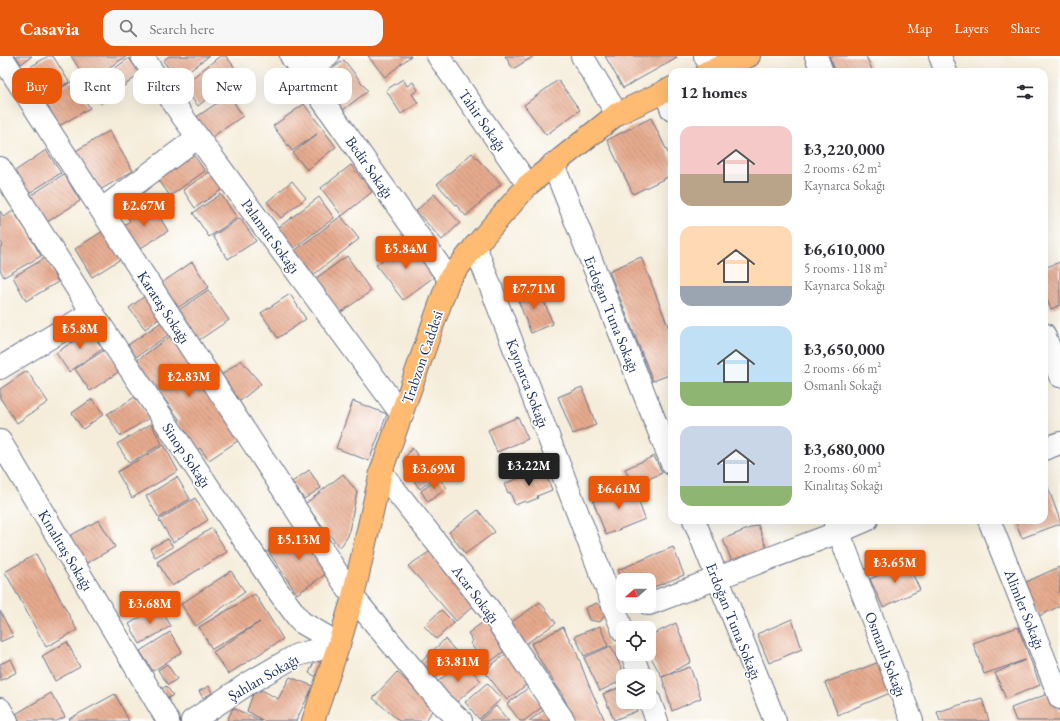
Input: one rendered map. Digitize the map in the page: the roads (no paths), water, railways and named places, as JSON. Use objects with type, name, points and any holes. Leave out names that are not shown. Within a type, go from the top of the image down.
[{"type":"main road","points":[[708,66],[749,56]]},
{"type":"main road","name":"Trabzon Caddesi","points":[[313,721],[353,598],[381,472],[450,278],[475,246],[528,185],[553,164],[616,114],[668,97]]},
{"type":"street","name":"Karataş Sokağı","points":[[1,56],[353,598],[440,702],[461,721]]},
{"type":"street","name":"Palamut Sokağı","points":[[142,56],[198,137],[402,416]]},
{"type":"street","points":[[297,65],[328,56]]},
{"type":"street","name":"Tahir Sokağı","points":[[438,56],[528,185]]},
{"type":"street","points":[[582,56],[616,114]]},
{"type":"street","points":[[816,56],[820,68]]},
{"type":"street","points":[[940,56],[944,68]]},
{"type":"street","name":"Bedir Sokağı","points":[[297,65],[450,278]]},
{"type":"street","points":[[101,210],[198,137]]},
{"type":"street","name":"Erdoğan Tuna Sokağı","points":[[553,164],[668,454]]},
{"type":"street","name":"Sinop Sokağı","points":[[0,168],[92,312],[278,591],[301,622],[339,644]]},
{"type":"street","name":"Kaynarca Sokağı","points":[[475,246],[619,621]]},
{"type":"street","points":[[0,368],[92,312]]},
{"type":"street","points":[[1048,344],[1060,376]]},
{"type":"street","name":"Kınalıtaş Sokağı","points":[[0,441],[168,721]]},
{"type":"street","points":[[1048,448],[1060,443]]},
{"type":"street","name":"Acar Sokağı","points":[[381,472],[489,609],[564,721]]},
{"type":"street","name":"Erdoğan Tuna Sokağı","points":[[696,524],[775,721]]},
{"type":"street","points":[[656,601],[718,578],[836,526],[846,524]]},
{"type":"street","name":"Alimler Sokağı","points":[[991,524],[1060,698]]},
{"type":"street","name":"Osmanlı Sokağı","points":[[836,526],[912,721]]},
{"type":"street","points":[[624,621],[634,613]]},
{"type":"street","name":"Şahlan Sokağı","points":[[192,721],[249,683],[297,655],[339,644]]},
{"type":"street","points":[[0,709],[8,721]]},
{"type":"street","points":[[653,709],[657,721]]}]
